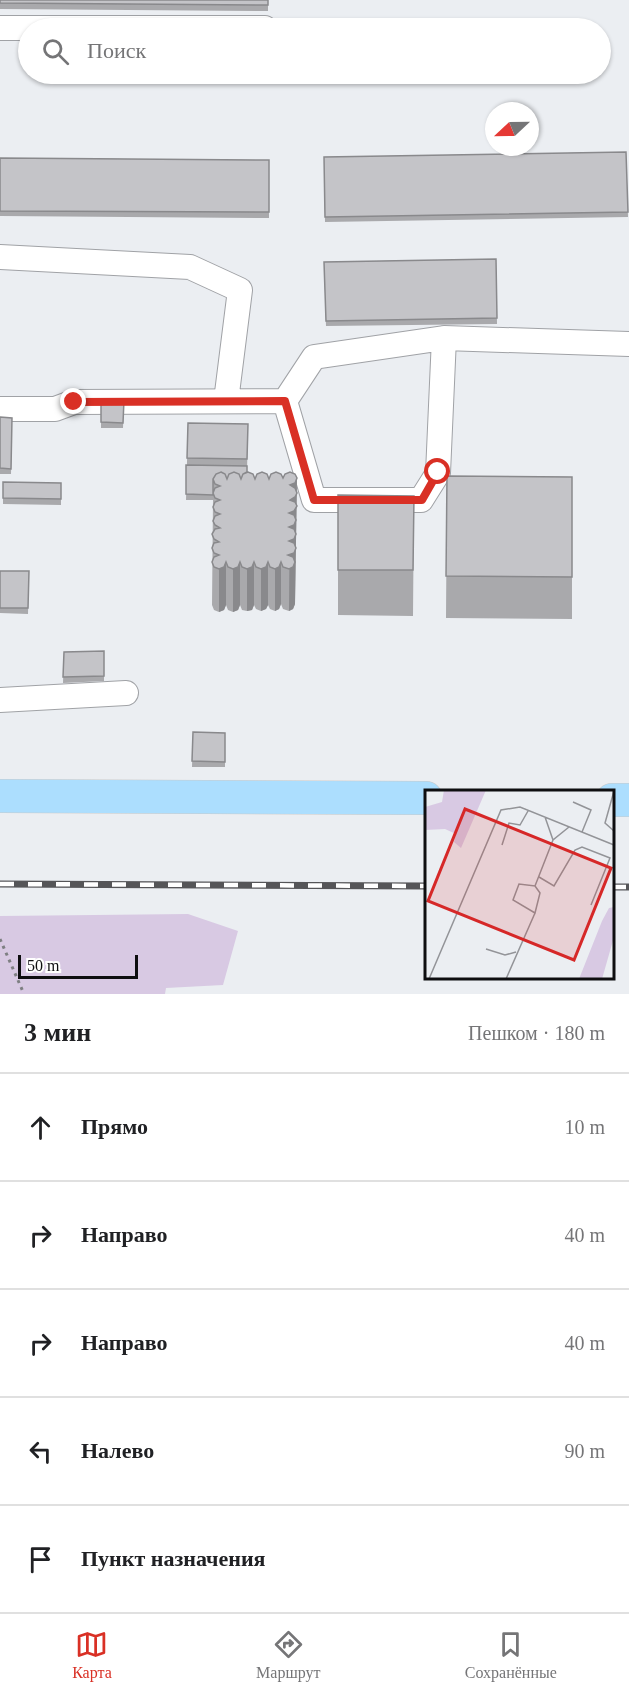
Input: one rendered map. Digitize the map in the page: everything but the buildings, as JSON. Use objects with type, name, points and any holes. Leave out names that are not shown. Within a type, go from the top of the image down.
[{"type":"highway","points":[[0,796],[425,798]]},
{"type":"lane","points":[[0,28],[18,28]]},
{"type":"lane","points":[[0,257],[189,267],[240,290],[226,401]]},
{"type":"lane","points":[[444,338],[438,472],[422,500],[314,500],[285,401],[314,357],[444,338],[629,344]]},
{"type":"lane","points":[[0,409],[55,409],[74,402],[285,401]]},
{"type":"lane","points":[[0,700],[126,693]]},
{"type":"path","points":[[0,939],[24,994]]},
{"type":"shaded area","points":[[188,914],[238,931],[223,985],[166,988],[165,994],[0,994],[0,916]]},
{"type":"railway","points":[[0,884],[425,886]]},
{"type":"railway","points":[[614,887],[629,887]]},
{"type":"route","points":[[74,402],[285,401],[314,500],[422,500],[438,472]]}]
